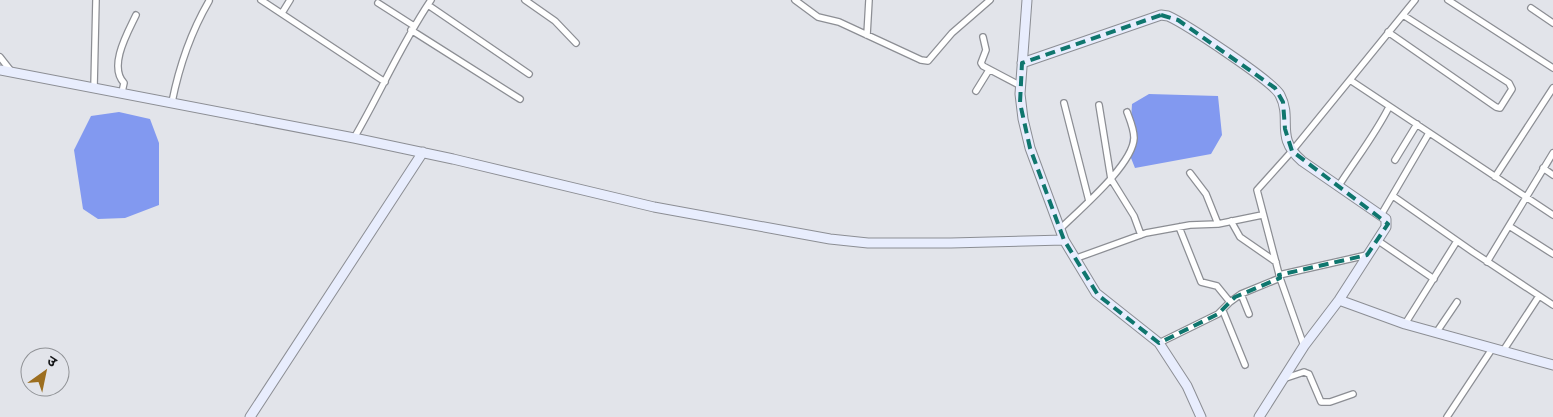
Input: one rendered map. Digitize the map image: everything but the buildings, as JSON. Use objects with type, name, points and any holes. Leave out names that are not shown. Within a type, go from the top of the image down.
[{"type":"street","points":[[94,87],[96,0]]},
{"type":"street","points":[[261,0],[386,82]]},
{"type":"street","points":[[282,14],[290,0]]},
{"type":"street","points":[[525,0],[555,21],[576,43]]},
{"type":"street","points":[[795,0],[818,17],[839,22],[921,60],[928,61],[952,33],[990,0]]},
{"type":"street","points":[[867,35],[869,0]]},
{"type":"street","points":[[1027,0],[1020,103],[1027,136],[1064,240],[1096,293],[1160,343],[1182,378],[1201,417]]},
{"type":"street","points":[[1304,346],[1280,276],[1262,215],[1257,190],[1292,151],[1415,0]]},
{"type":"street","points":[[1448,0],[1553,68]]},
{"type":"street","points":[[172,102],[179,70],[196,28],[210,1]]},
{"type":"street","points":[[378,3],[520,99]]},
{"type":"street","points":[[354,138],[386,82],[395,58],[429,3],[529,74]]},
{"type":"street","points":[[1531,8],[1553,23]]},
{"type":"street","points":[[122,92],[124,83],[118,76],[117,70],[122,47],[136,15]]},
{"type":"street","points":[[1388,32],[1496,106],[1500,108],[1504,105],[1512,88],[1509,84],[1403,15]]},
{"type":"street","points":[[1022,62],[1145,21],[1168,16],[1266,81],[1280,94],[1283,102],[1287,142],[1292,151],[1338,187],[1381,215],[1388,224],[1339,300],[1304,346],[1286,378],[1259,417]]},
{"type":"street","points":[[983,37],[986,50],[981,62],[989,70],[1021,86]]},
{"type":"street","points":[[0,57],[11,71]]},
{"type":"street","points":[[0,70],[122,92],[423,152],[654,207],[830,239],[868,243],[1064,240]]},
{"type":"street","points":[[976,91],[989,70]]},
{"type":"street","points":[[1350,80],[1553,215]]},
{"type":"street","points":[[1494,177],[1553,88]]},
{"type":"street","points":[[1064,103],[1089,201]]},
{"type":"street","points":[[1099,105],[1111,179],[1134,216],[1141,235]]},
{"type":"street","points":[[1338,187],[1390,107]]},
{"type":"street","points":[[1060,229],[1111,179],[1133,144],[1134,137],[1127,112]]},
{"type":"street","points":[[1395,160],[1417,124]]},
{"type":"street","points":[[1381,215],[1429,133]]},
{"type":"street","points":[[250,417],[423,152]]},
{"type":"street","points":[[1487,262],[1553,153]]},
{"type":"street","points":[[1543,168],[1553,175]]},
{"type":"street","points":[[1190,173],[1206,194],[1218,224]]},
{"type":"street","points":[[1393,196],[1487,262],[1553,305]]},
{"type":"street","points":[[1074,259],[1141,235],[1179,227],[1218,224],[1262,215]]},
{"type":"street","points":[[1231,221],[1240,237],[1276,262]]},
{"type":"street","points":[[1509,226],[1553,254]]},
{"type":"street","points":[[1179,227],[1202,282],[1217,286],[1230,302]]},
{"type":"street","points":[[1377,240],[1434,279]]},
{"type":"street","points":[[1405,324],[1457,241]]},
{"type":"street","points":[[1160,343],[1224,311],[1230,302],[1241,294],[1280,276],[1367,255]]},
{"type":"street","points":[[1241,294],[1249,314]]},
{"type":"street","points":[[1503,352],[1539,296]]},
{"type":"street","points":[[1339,300],[1405,324],[1553,366]]},
{"type":"street","points":[[1436,333],[1458,302]]},
{"type":"street","points":[[1224,311],[1245,366]]},
{"type":"street","points":[[1447,417],[1492,349]]},
{"type":"street","points":[[1286,378],[1304,372],[1309,374],[1322,402],[1330,402],[1353,394]]},
{"type":"highlighted area","points":[[1161,15],[1178,20],[1275,88],[1283,102],[1285,129],[1292,151],[1388,224],[1367,255],[1279,275],[1280,278],[1235,297],[1218,314],[1159,343],[1098,295],[1064,240],[1030,148],[1020,103],[1022,63]]},
{"type":"water","points":[[1149,94],[1218,96],[1222,135],[1211,154],[1135,168],[1129,153],[1132,104]]},
{"type":"water","points":[[119,112],[150,119],[159,143],[159,205],[125,218],[98,219],[83,209],[74,150],[91,116]]}]
